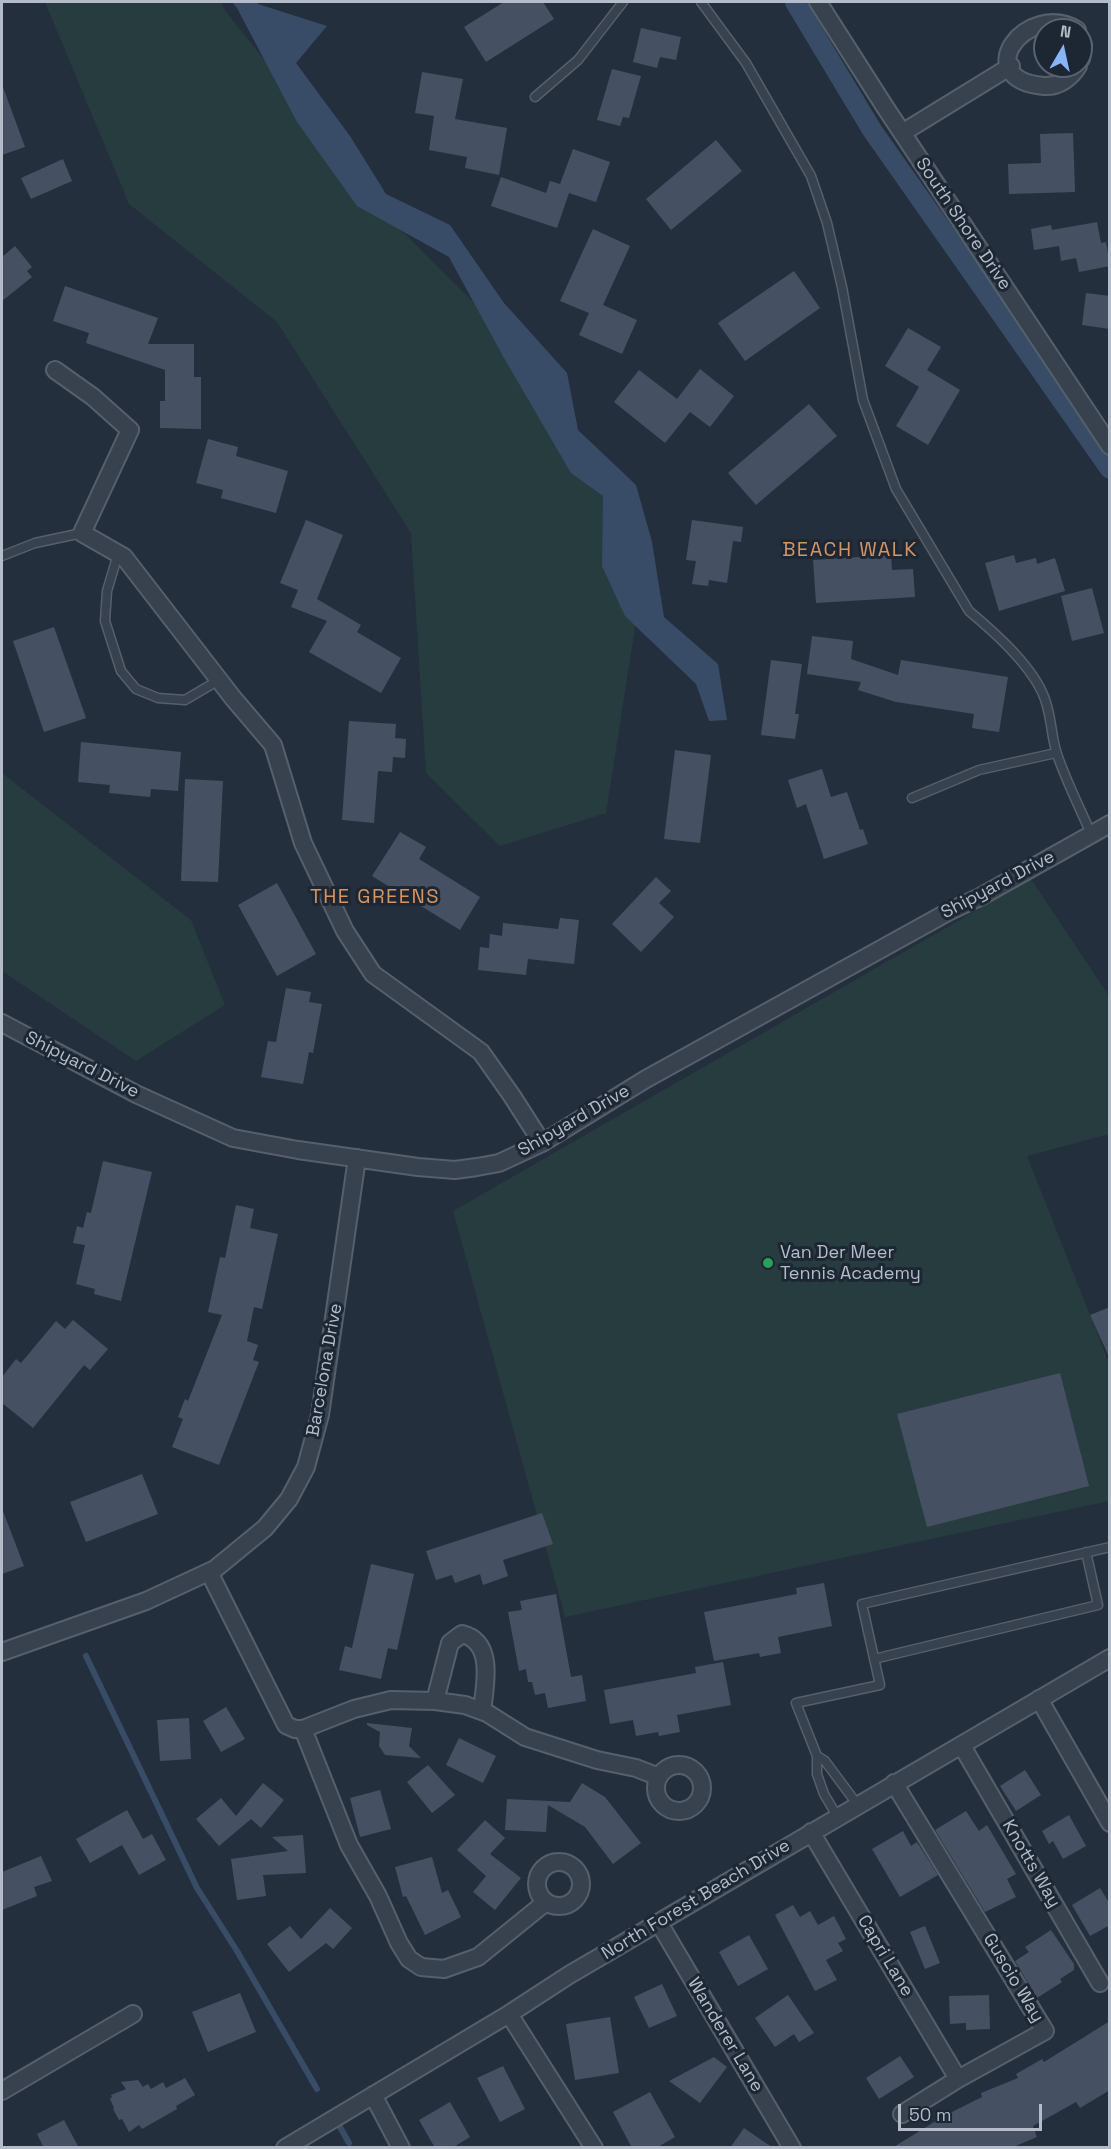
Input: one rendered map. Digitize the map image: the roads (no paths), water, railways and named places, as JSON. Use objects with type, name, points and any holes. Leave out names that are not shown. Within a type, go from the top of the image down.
[{"type":"street","name":"South Shore Drive","points":[[818,2],[1110,446]]},
{"type":"street","points":[[1066,18],[1056,12],[1041,11],[1027,15],[1016,24],[1009,37],[1007,52],[1011,66],[1020,77],[1033,84],[1048,86],[1067,78]]},
{"type":"street","points":[[902,133],[1011,66]]},
{"type":"street","points":[[55,370],[93,397],[130,430],[82,533],[124,557],[219,680],[273,745],[303,843],[345,931],[373,974],[480,1052],[513,1096],[542,1143]]},
{"type":"street","name":"Shipyard Drive","points":[[2,1023],[136,1094],[233,1138],[418,1167],[455,1170],[500,1163],[542,1143],[646,1079],[1110,824]]},
{"type":"street","name":"Barcelona Drive","points":[[2,1652],[146,1600],[209,1572],[266,1528],[289,1499],[306,1467],[320,1415],[357,1158]]},
{"type":"street","points":[[209,1572],[286,1725],[295,1729],[303,1729],[354,1709],[392,1700],[435,1701],[465,1705],[482,1711],[525,1737],[597,1760],[636,1768],[659,1777]]},
{"type":"street","points":[[435,1701],[450,1643],[462,1634],[473,1637],[481,1645],[486,1677],[482,1711]]},
{"type":"street","name":"North Forest Beach Drive","points":[[285,2148],[509,2014],[569,1975],[857,1804],[962,1746],[1110,1658]]},
{"type":"street","points":[[1040,1699],[1110,1823]]},
{"type":"street","points":[[303,1729],[349,1845],[378,1896],[399,1943],[409,1959],[422,1968],[444,1969],[478,1957],[546,1902]]},
{"type":"street","name":"Knotts Way","points":[[962,1746],[1100,1983]]},
{"type":"street","name":"Guscio Way","points":[[894,1783],[1045,2031],[958,2079],[902,2114]]},
{"type":"street","name":"Capri Lane","points":[[811,1832],[958,2079]]},
{"type":"street","name":"Wanderer Lane","points":[[659,1923],[792,2148]]},
{"type":"street","points":[[2,2091],[133,2014]]},
{"type":"street","points":[[509,2014],[594,2148]]},
{"type":"street","points":[[372,2095],[401,2148]]},
{"type":"lane","points":[[535,97],[578,60],[623,2]]},
{"type":"lane","points":[[701,2],[746,63],[811,176],[832,244],[863,400],[896,489],[969,611],[986,625],[1026,668],[1042,691],[1050,711],[1056,753],[1091,834]]},
{"type":"lane","points":[[2,556],[35,543],[82,533]]},
{"type":"lane","points":[[118,554],[107,591],[105,621],[121,670],[136,689],[158,698],[185,700],[219,680]]},
{"type":"lane","points":[[912,798],[980,770],[1056,753]]},
{"type":"lane","points":[[837,1816],[816,1774],[817,1756],[796,1703],[880,1685],[862,1604],[1110,1547]]},
{"type":"lane","points":[[874,1659],[1098,1605],[1086,1552]]},
{"type":"lane","points":[[817,1756],[825,1761],[857,1804]]},
{"type":"water","points":[[232,2],[256,2],[327,26],[296,63],[350,136],[386,194],[450,225],[504,303],[567,373],[578,430],[636,485],[652,542],[664,617],[718,664],[727,720],[709,721],[696,684],[625,616],[602,566],[603,496],[571,473],[449,257],[357,206],[297,122]]},
{"type":"waterway","points":[[795,2],[872,130],[1110,469]]},
{"type":"waterway","points":[[86,1656],[197,1888],[237,1951],[317,2089]]},
{"type":"waterway","points":[[340,2127],[349,2143]]},
{"type":"place","name":"Van Der Meer Tennis Academy","points":[[768,1263]]},
{"type":"district","name":"BEACH WALK","points":[[850,551]]},
{"type":"district","name":"THE GREENS","points":[[375,898]]}]
